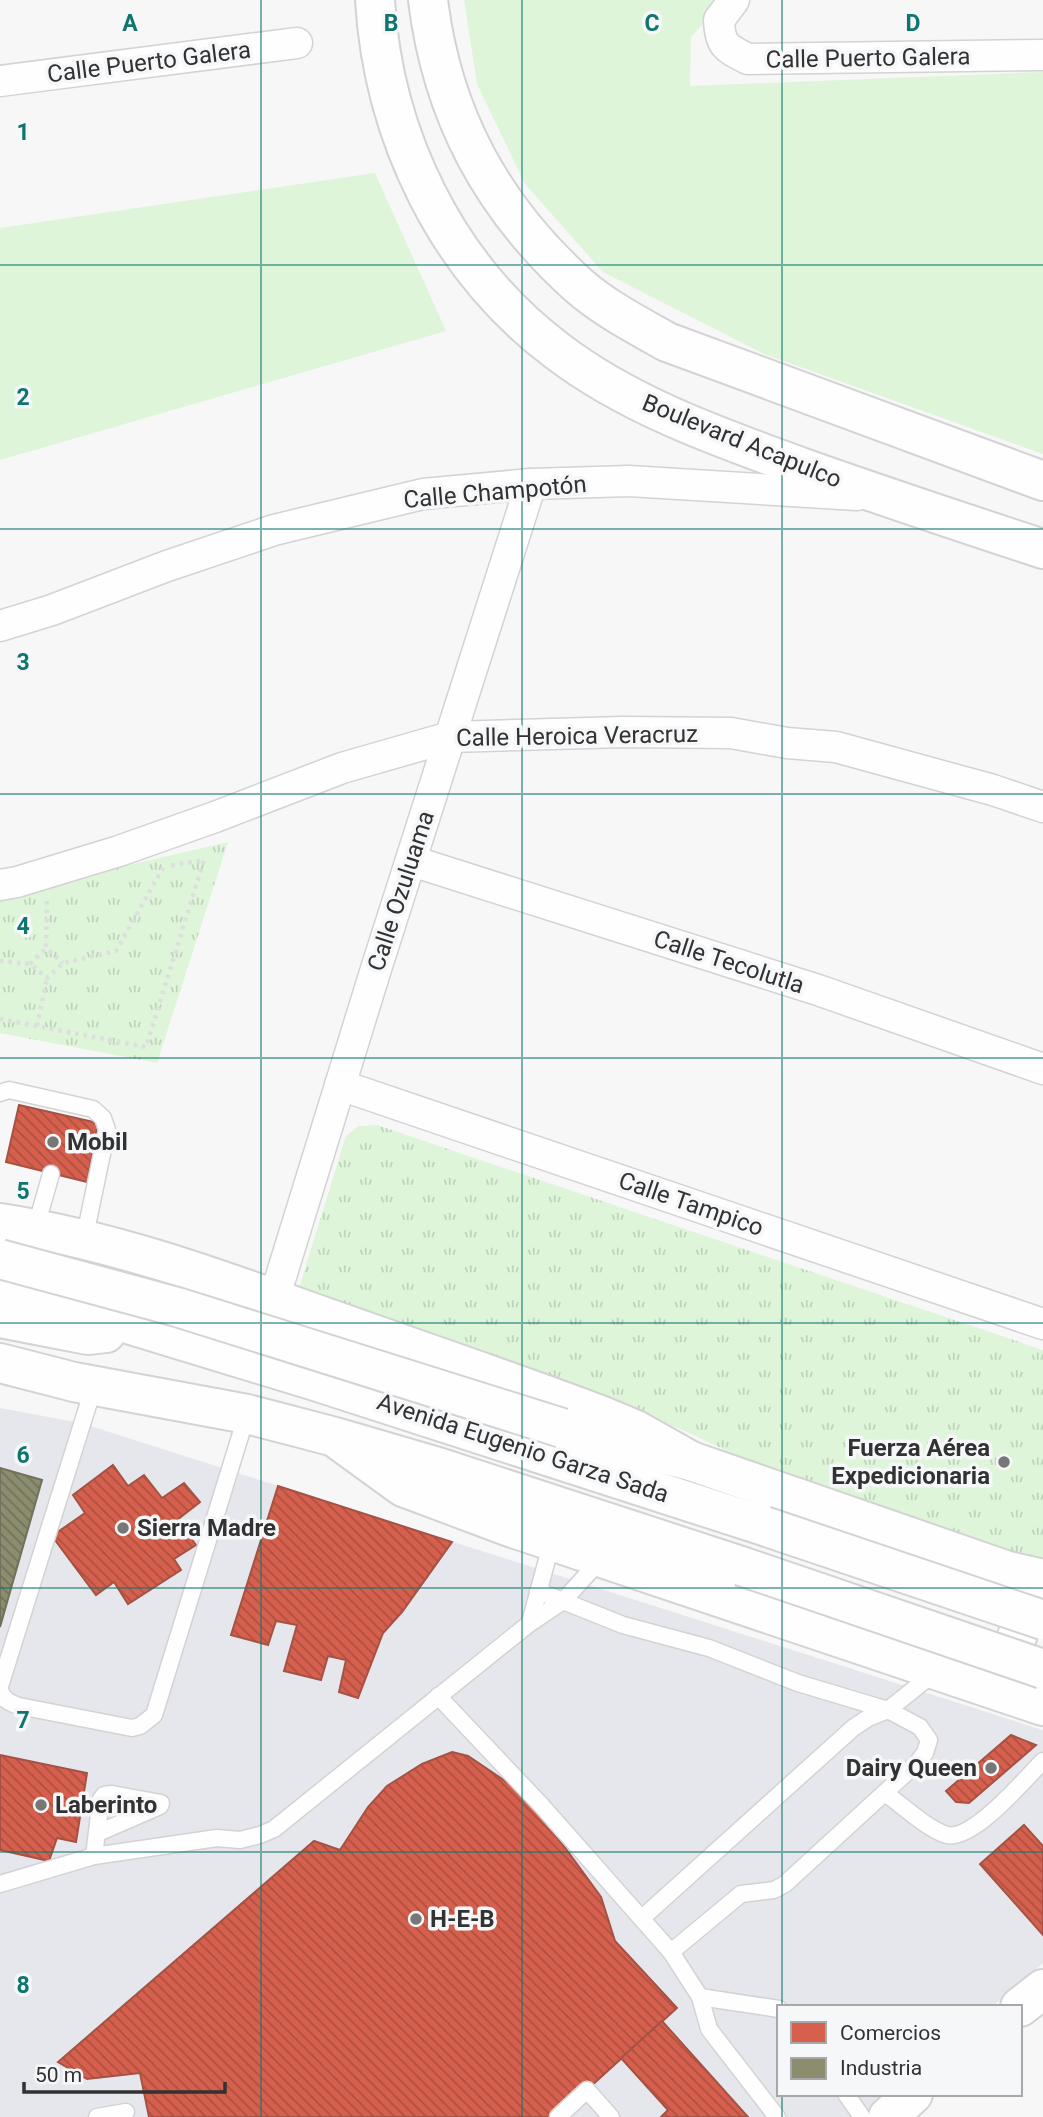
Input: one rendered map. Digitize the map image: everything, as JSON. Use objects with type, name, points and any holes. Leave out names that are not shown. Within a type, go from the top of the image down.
[{"type":"main road","name":"Boulevard Acapulco","points":[[375,0],[382,62],[393,107],[425,191],[446,230],[464,255],[492,291],[524,325],[596,378],[729,441],[1043,549]]},
{"type":"main road","points":[[428,0],[432,34],[454,108],[486,178],[526,232],[579,286],[624,318],[667,342],[1043,481]]},
{"type":"main road","points":[[15,1262],[84,1240],[114,1248],[274,1299],[600,1415],[636,1430],[691,1461]]},
{"type":"main road","points":[[15,1262],[177,1307],[562,1428],[691,1461],[1026,1575],[1016,1590],[1021,1616],[1016,1641],[1001,1662],[991,1670],[953,1677]]},
{"type":"main road","name":"Avenida Eugenio Garza Sada","points":[[15,1262],[88,1335],[108,1332],[124,1323],[328,1385],[764,1526],[1043,1620]]},
{"type":"main road","name":"Avenida Eugenio Garza Sada","points":[[0,1363],[72,1381],[247,1414],[441,1468],[1043,1669]]},
{"type":"main road","points":[[0,1383],[30,1388],[72,1381]]},
{"type":"main road","points":[[335,1437],[403,1487],[552,1541],[1043,1706]]},
{"type":"main road","points":[[1022,2005],[1043,1989]]},
{"type":"main road","points":[[888,2117],[911,2096]]},
{"type":"street","name":"Calle Puerto Galera","points":[[726,10],[720,40],[730,50],[748,59],[1043,55]]},
{"type":"street","name":"Calle Puerto Galera","points":[[0,81],[297,43]]},
{"type":"street","name":"Calle Champotón","points":[[0,626],[274,530],[423,494],[531,484],[629,481],[884,496]]},
{"type":"street","name":"Calle Ozuluama","points":[[274,1299],[531,484]]},
{"type":"street","name":"Calle Heroica Veracruz","points":[[0,885],[18,882],[119,850],[215,817],[342,768],[450,737],[623,732],[731,733],[787,743],[836,747],[993,790],[1043,807]]},
{"type":"street","name":"Calle Tecolutla","points":[[412,861],[818,990],[1043,1069]]},
{"type":"street","name":"Calle Tampico","points":[[340,1085],[1043,1324]]},
{"type":"lane","points":[[0,1093],[9,1090],[67,1109],[93,1109],[103,1118],[107,1130],[84,1240]]},
{"type":"lane","points":[[15,1262],[51,1174]]},
{"type":"lane","points":[[72,1381],[0,1688],[1,1694],[8,1702],[19,1706],[132,1728],[140,1726],[154,1715],[247,1414]]},
{"type":"lane","points":[[530,1623],[552,1541]]},
{"type":"lane","points":[[0,1884],[94,1856],[217,1839],[240,1840],[274,1829],[530,1623],[563,1601],[602,1558]]},
{"type":"lane","points":[[538,1591],[623,1625],[709,1648],[798,1683],[888,1710],[920,1727],[929,1740],[925,1753],[917,1763],[785,1884],[774,1890],[741,1894],[671,1952]]},
{"type":"lane","points":[[642,1918],[853,1728],[867,1718],[953,1677]]},
{"type":"lane","points":[[438,1696],[542,1806],[671,1952],[700,1997],[709,2029],[776,2117]]},
{"type":"lane","points":[[885,1793],[937,1831],[951,1836],[964,1833],[978,1825],[1043,1761]]},
{"type":"lane","points":[[94,1856],[98,1833]]},
{"type":"lane","points":[[700,1997],[777,2009]]},
{"type":"lane","points":[[558,2117],[587,2090],[611,2117]]},
{"type":"lane","points":[[847,2096],[862,2117]]},
{"type":"lane","points":[[97,2117],[126,2112]]},
{"type":"path","points":[[0,1019],[146,1047],[204,860],[164,866],[116,951],[64,963],[47,978],[37,1026]]},
{"type":"path","points":[[30,964],[46,948],[47,890]]},
{"type":"path","points":[[46,948],[64,963]]},
{"type":"path","points":[[0,961],[30,964],[47,978]]},
{"type":"shaded area","points":[[0,1408],[81,1423],[1043,1730],[1043,1963],[994,2005],[777,2005],[777,2096],[887,2096],[863,2117],[0,2117]]},
{"type":"green space","points":[[464,0],[725,0],[691,37],[690,86],[1043,72],[1043,454],[764,354],[603,272],[525,184],[477,84]]},
{"type":"green space","points":[[375,173],[446,331],[0,460],[0,228]]},
{"type":"green space","points":[[228,842],[157,1063],[0,1033],[0,895]]},
{"type":"green space","points":[[377,1125],[1043,1350],[1043,1571],[867,1518],[683,1430],[298,1291],[346,1136],[358,1126]]},
{"type":"building: Comercios","name":"Mobil","points":[[19,1105],[98,1123],[87,1182],[6,1162]]},
{"type":"building: Comercios","name":"Sierra Madre","points":[[113,1465],[128,1486],[144,1475],[162,1498],[184,1483],[200,1502],[177,1520],[196,1545],[174,1559],[181,1570],[128,1604],[114,1582],[96,1595],[52,1536],[85,1513],[73,1495]]},
{"type":"building: Comercios","points":[[278,1486],[452,1542],[402,1612],[383,1633],[358,1698],[339,1692],[346,1660],[328,1656],[321,1680],[284,1671],[297,1625],[276,1621],[268,1645],[231,1635]]},
{"type":"building: Comercios","name":"Dairy Queen","points":[[1011,1735],[1036,1745],[969,1803],[956,1802],[946,1791]]},
{"type":"building: Comercios","name":"H-E-B","points":[[452,1752],[468,1756],[517,1789],[544,1819],[601,1897],[615,1941],[677,2008],[557,2117],[149,2117],[140,2073],[87,2079],[58,2062],[314,1841],[340,1850],[368,1807],[387,1786],[422,1764]]},
{"type":"building: Comercios","name":"Laberinto","points":[[0,1755],[87,1773],[76,1842],[57,1838],[49,1861],[0,1850]]},
{"type":"building: Comercios","points":[[1024,1825],[1043,1846],[1043,1935],[980,1864]]},
{"type":"building: Comercios","points":[[662,2021],[748,2117],[661,2117],[668,2110],[621,2058]]},
{"type":"building: Industria","points":[[0,1468],[42,1480],[0,1627]]},
{"type":"place","name":"Mobil","points":[[53,1142]]},
{"type":"place","name":"Fuerza Aérea Expedicionaria","points":[[1004,1462]]},
{"type":"place","name":"Sierra Madre","points":[[123,1528]]},
{"type":"place","name":"Dairy Queen","points":[[991,1768]]},
{"type":"place","name":"Laberinto","points":[[41,1805]]},
{"type":"place","name":"H-E-B","points":[[416,1919]]}]
